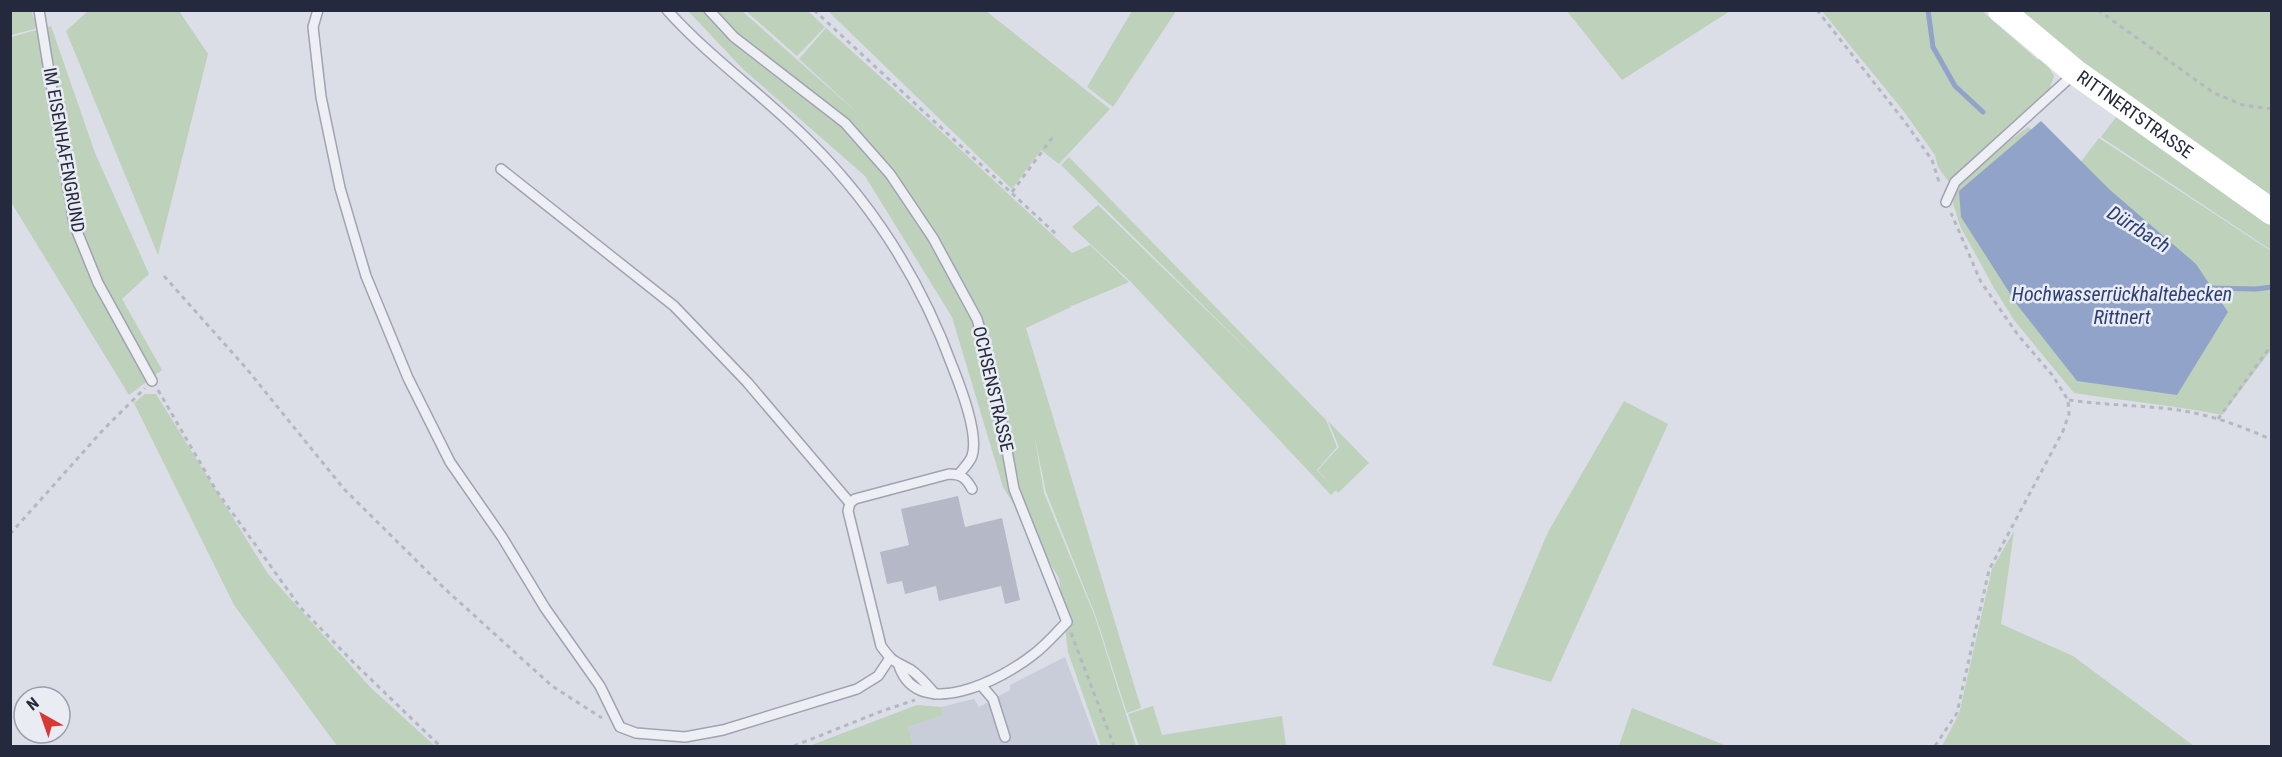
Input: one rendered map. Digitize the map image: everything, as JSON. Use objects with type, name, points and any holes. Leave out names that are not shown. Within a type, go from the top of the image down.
[{"type":"street","name":"RITTNERTSTRASSE","points":[[2001,10],[2075,72],[2271,212]]},
{"type":"lane","name":"IM EISENHAFENGRUND","points":[[39,10],[74,224],[98,283],[152,381]]},
{"type":"lane","points":[[318,10],[313,27],[321,97],[340,188],[366,276],[408,378],[450,462],[502,537],[545,608],[600,686],[620,727],[636,733],[685,737],[723,730],[856,689],[878,676],[890,658]]},
{"type":"lane","points":[[667,10],[687,33],[811,142],[861,197],[903,259],[938,327],[961,388],[972,430],[972,455],[959,474]]},
{"type":"lane","name":"OCHSENSTRASSE","points":[[709,10],[734,37],[844,123],[890,174],[933,238],[977,319],[994,379],[1014,489],[1067,622]]},
{"type":"lane","points":[[1946,202],[1954,182],[2075,72]]},
{"type":"lane","points":[[501,170],[674,306],[747,382],[850,503]]},
{"type":"lane","points":[[972,489],[959,474],[949,474],[869,494],[850,503],[848,511],[881,646],[898,666],[902,676],[919,690],[935,694],[963,691],[981,685],[1033,655],[1067,622]]},
{"type":"lane","points":[[981,685],[993,699],[1005,737]]},
{"type":"path","points":[[814,10],[1057,235]]},
{"type":"path","points":[[1817,10],[1932,160],[1946,202],[1981,282],[2018,335],[2053,376],[2068,400],[2069,414],[2063,431],[1989,570],[1957,713],[1935,747]]},
{"type":"path","points":[[2098,10],[2214,93],[2243,105],[2271,109]]},
{"type":"path","points":[[1012,192],[1055,134]]},
{"type":"path","points":[[164,276],[246,369],[344,489],[444,588],[552,687],[620,727]]},
{"type":"path","points":[[2218,419],[2271,344]]},
{"type":"path","points":[[10,534],[103,430],[152,381],[216,490],[300,607],[440,747]]},
{"type":"path","points":[[2068,400],[2171,409],[2241,426],[2271,440]]},
{"type":"path","points":[[1067,622],[1114,747]]},
{"type":"path","points":[[794,747],[882,711],[935,694]]},
{"type":"shaded area","points":[[1065,657],[1098,746],[913,746],[908,727],[943,715],[941,707],[974,699],[979,707],[1010,690],[1010,685]]},
{"type":"green space","points":[[11,11],[31,11],[38,28],[11,35]]},
{"type":"green space","points":[[88,11],[179,11],[208,54],[158,255],[66,31]]},
{"type":"green space","points":[[688,11],[742,11],[861,116],[799,59],[826,28],[1072,253],[1090,245],[1129,282],[1072,306],[1069,305],[1071,307],[1026,328],[1141,708],[1127,713],[1096,617],[1046,492],[1034,434],[1044,493],[1095,617],[1136,746],[1101,746],[1068,652],[1059,578],[1003,487],[952,317],[865,176],[744,70]]},
{"type":"green space","points":[[746,11],[808,11],[825,27],[797,56]]},
{"type":"green space","points":[[828,11],[986,11],[1110,109],[1059,164],[1041,150],[1012,189]]},
{"type":"green space","points":[[1132,11],[1176,11],[1113,107],[1087,87]]},
{"type":"green space","points":[[1567,11],[1730,11],[1622,80]]},
{"type":"green space","points":[[1822,11],[1982,11],[2038,60],[2042,56],[2054,76],[2050,88],[1948,181],[1938,167],[1935,155],[1902,109]]},
{"type":"green space","points":[[2013,11],[2271,11],[2271,250],[2101,137],[2129,100]]},
{"type":"green space","points":[[51,26],[95,153],[149,274],[122,299],[162,370],[129,395],[11,202],[11,37]]},
{"type":"green space","name":"Hochwasserrückhaltebecken Rittnert","points":[[2028,127],[2080,163],[2099,138],[2271,251],[2271,350],[2222,415],[2074,393],[2014,320],[1960,226],[1953,203],[1955,190],[1993,153]]},
{"type":"green space","points":[[1069,157],[1326,420],[1337,447],[1317,470],[1334,489],[1318,470],[1339,447],[1328,421],[1369,463],[1338,493],[1336,490],[1331,495],[1130,281],[1072,227],[1098,205],[1263,365],[1061,165]]},
{"type":"green space","points":[[145,394],[156,394],[268,574],[371,688],[435,746],[337,746],[234,605],[134,403]]},
{"type":"green space","points":[[1624,401],[1668,424],[1551,682],[1492,665],[1548,532]]},
{"type":"green space","points":[[2014,531],[2001,624],[2073,656],[2194,746],[1942,746],[1959,714],[1992,569]]},
{"type":"green space","points":[[917,705],[941,707],[943,715],[908,727],[913,746],[809,746]]},
{"type":"green space","points":[[1153,706],[1162,735],[1282,716],[1286,746],[1139,746],[1128,714]]},
{"type":"green space","points":[[1632,708],[1727,746],[1619,746]]},
{"type":"water","name":"Hochwasserrückhaltebecken Rittnert","points":[[2041,121],[2110,190],[2196,264],[2228,312],[2177,395],[2077,381],[2018,306],[1961,217],[1959,191]]},
{"type":"building","points":[[958,496],[965,527],[1002,518],[1020,600],[1005,604],[1001,586],[939,601],[936,586],[905,594],[902,581],[887,584],[880,552],[909,545],[901,509]]},
{"type":"waterway","name":"Dürrbach","points":[[1928,10],[1933,47],[1955,86],[1983,112]]},
{"type":"waterway","name":"Dürrbach","points":[[2207,288],[2272,287]]}]
